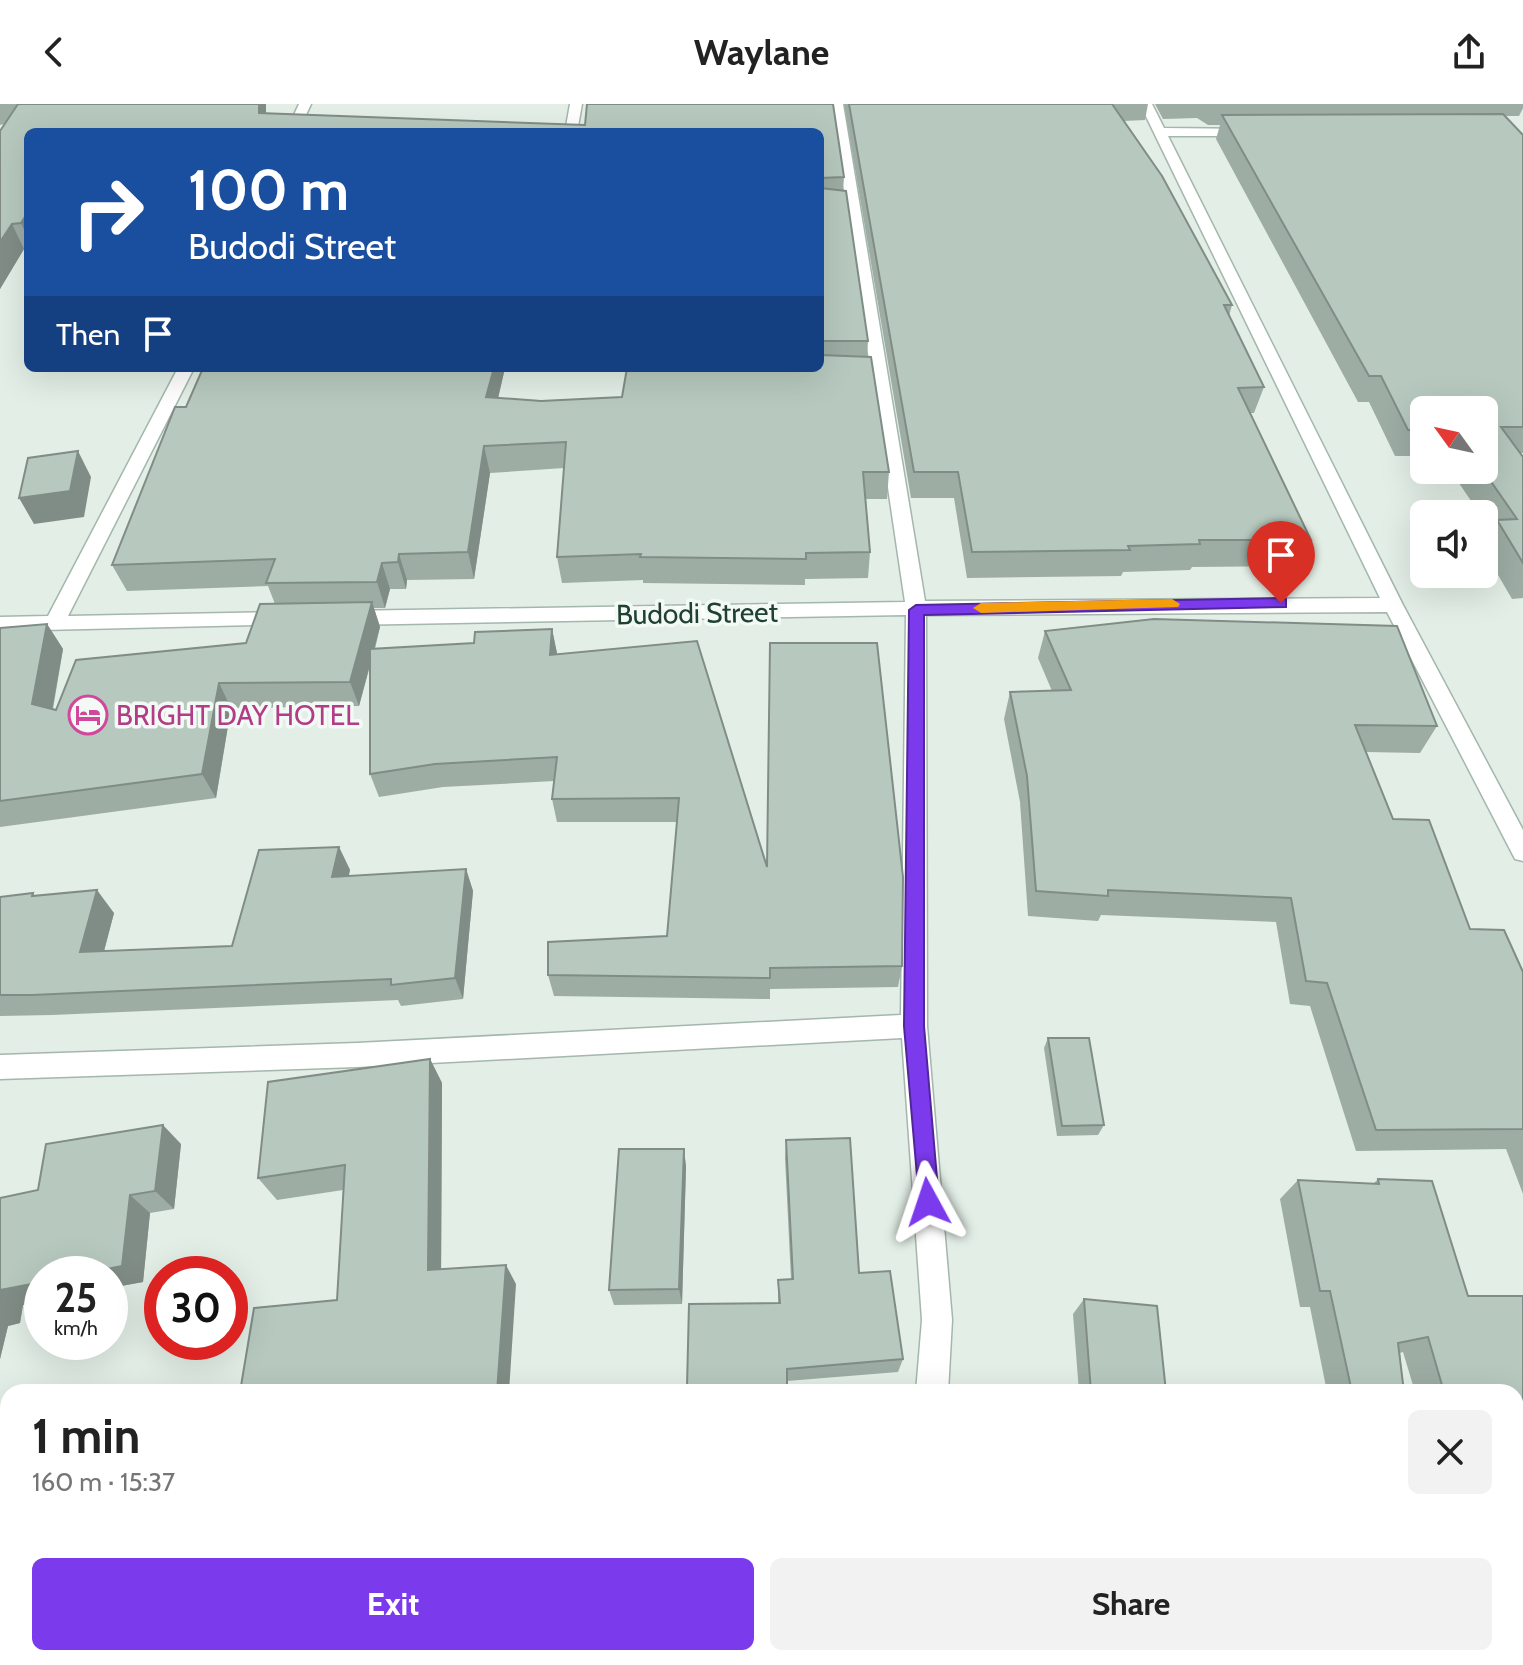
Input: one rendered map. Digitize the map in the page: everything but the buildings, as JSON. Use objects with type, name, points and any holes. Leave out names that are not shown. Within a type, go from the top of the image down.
[{"type":"street","points":[[294,128],[305,104]]},
{"type":"street","points":[[572,128],[576,104]]},
{"type":"street","points":[[837,104],[855,209],[874,374],[916,610],[914,1026],[937,1320],[933,1384]]},
{"type":"street","points":[[1146,104],[1393,605],[1523,852]]},
{"type":"street","points":[[1160,132],[1271,132]]},
{"type":"street","points":[[832,209],[855,209]]},
{"type":"street","points":[[55,622],[184,372]]},
{"type":"street","name":"Budodi Street","points":[[0,624],[1180,603],[1393,605]]},
{"type":"street","points":[[0,1067],[357,1055],[914,1026]]},
{"type":"slow traffic","points":[[981,608],[1172,604]]},
{"type":"place","name":"BRIGHT DAY HOTEL","points":[[88,715]]},
{"type":"route","points":[[928,1202],[914,1026],[916,610],[1281,603]]}]
